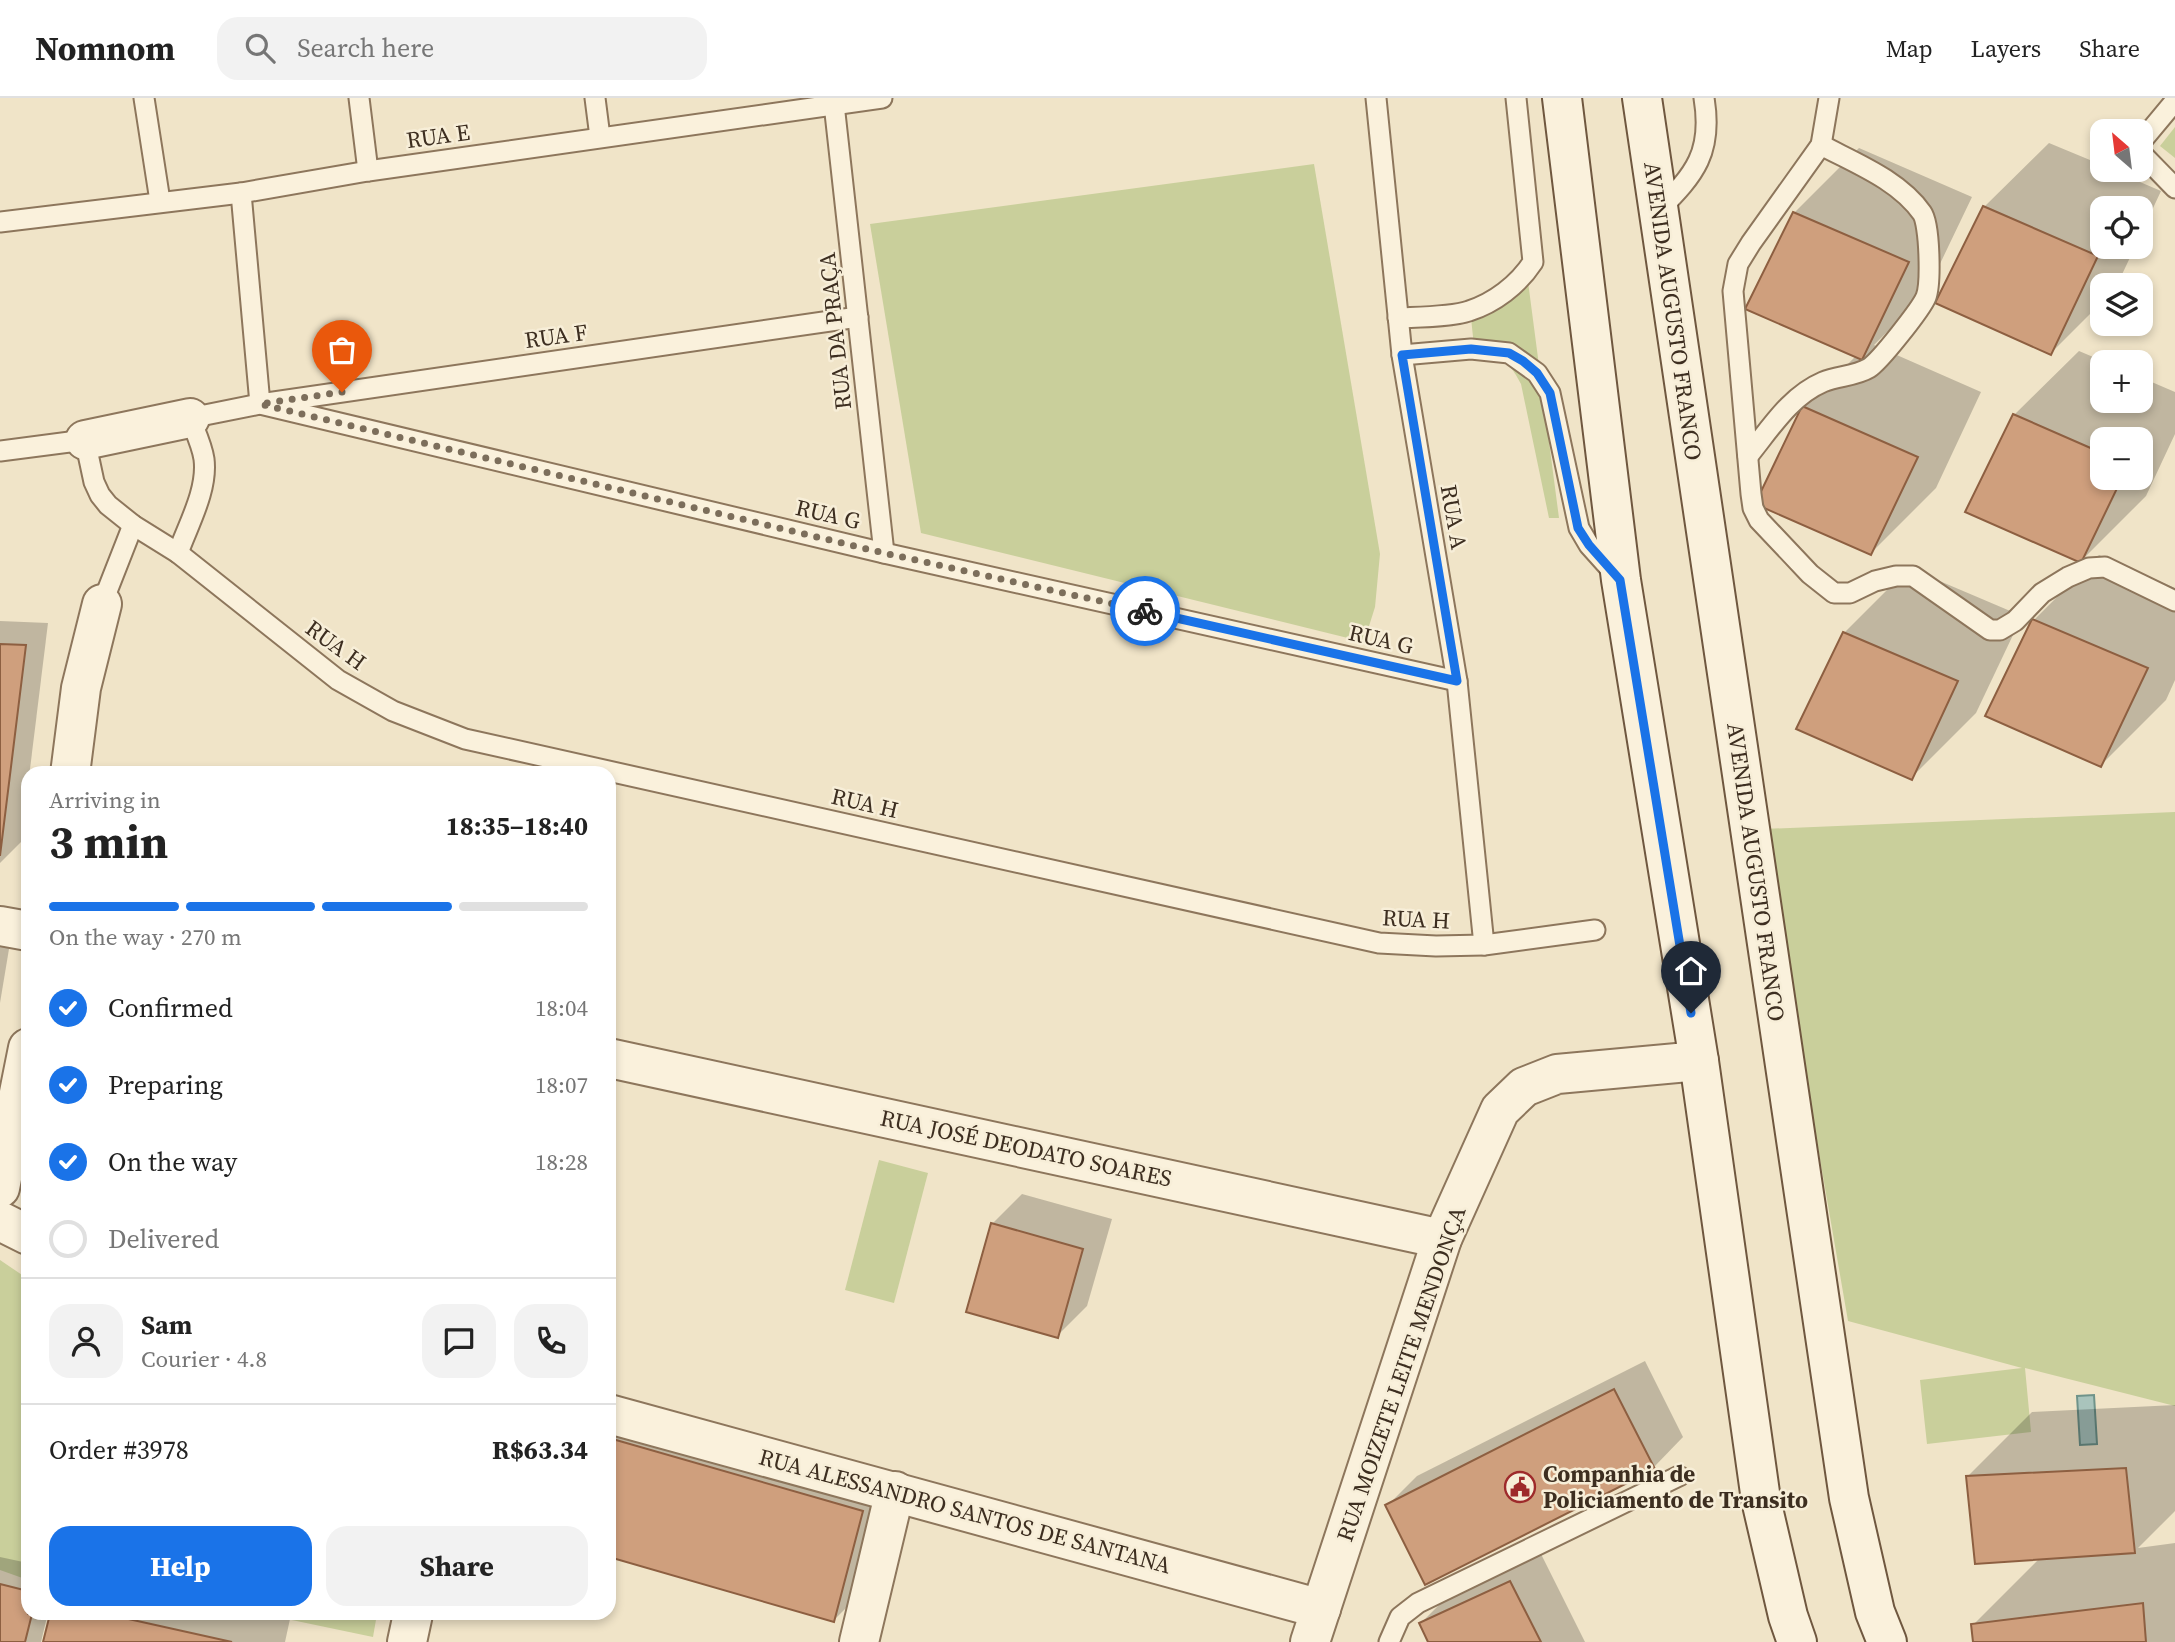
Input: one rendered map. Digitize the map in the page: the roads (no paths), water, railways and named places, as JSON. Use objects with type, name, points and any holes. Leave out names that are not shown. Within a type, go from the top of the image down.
[{"type":"main road","points":[[1562,98],[1620,580],[1699,1061],[1761,1500],[1788,1616],[1797,1642]]},
{"type":"main road","name":"AVENIDA AUGUSTO FRANCO","points":[[1642,98],[1849,1498],[1875,1612],[1887,1642]]},
{"type":"main road","points":[[85,440],[190,418]]},
{"type":"main road","points":[[72,766],[81,688],[102,604]]},
{"type":"main road","points":[[0,926],[21,930]]},
{"type":"main road","name":"RUA JOSÉ DEODATO SOARES","points":[[616,1060],[1442,1239]]},
{"type":"main road","name":"RUA MOIZETE LEITE MENDONÇA","points":[[1316,1625],[1442,1239],[1500,1110],[1524,1087],[1557,1074],[1699,1061]]},
{"type":"main road","points":[[0,1188],[21,1083]]},
{"type":"main road","points":[[0,1222],[21,1232]]},
{"type":"main road","name":"RUA ALESSANDRO SANTOS DE SANTANA","points":[[616,1416],[895,1491],[1316,1625]]},
{"type":"main road","points":[[859,1642],[895,1491]]},
{"type":"main road","points":[[407,1642],[412,1620]]},
{"type":"lane","points":[[144,98],[160,201]]},
{"type":"lane","points":[[359,98],[369,171]]},
{"type":"lane","points":[[595,98],[600,137]]},
{"type":"lane","name":"RUA E","points":[[0,222],[241,193],[369,171],[882,98]]},
{"type":"lane","name":"RUA A","points":[[1376,98],[1402,355],[1457,681],[1484,945]]},
{"type":"lane","points":[[1398,318],[1468,312],[1511,288],[1525,275],[1533,262],[1516,98]]},
{"type":"lane","points":[[1659,210],[1687,182],[1704,150],[1704,98]]},
{"type":"lane","points":[[1829,98],[1821,145],[1738,264],[1734,291],[1753,508],[1759,520],[1810,574],[1834,593],[1850,593],[1875,581],[1896,576],[1913,576],[1990,630],[2000,630],[2015,621],[2042,593],[2089,568],[2105,567],[2175,601]]},
{"type":"lane","points":[[2153,127],[2175,101]]},
{"type":"lane","name":"RUA DA PRAÇA","points":[[834,104],[884,553]]},
{"type":"lane","points":[[1748,456],[1796,398],[1809,388],[1868,369],[1882,358],[1926,297],[1928,224],[1922,213],[1910,199],[1880,176],[1821,145]]},
{"type":"lane","points":[[2153,165],[2175,188]]},
{"type":"lane","points":[[241,193],[260,404]]},
{"type":"lane","name":"RUA F","points":[[260,404],[858,317]]},
{"type":"lane","points":[[1402,355],[1471,349],[1509,353],[1537,373],[1550,393],[1578,528],[1589,545],[1620,580]]},
{"type":"lane","name":"RUA G","points":[[190,418],[260,404],[884,553],[1457,681]]},
{"type":"lane","points":[[178,554],[204,474],[202,451],[190,418]]},
{"type":"lane","points":[[0,451],[85,440]]},
{"type":"lane","name":"RUA H","points":[[85,440],[94,482],[108,505],[132,525],[178,554],[338,680],[393,711],[465,739],[586,766]]},
{"type":"lane","points":[[102,604],[132,525]]},
{"type":"lane","name":"RUA H","points":[[616,773],[1379,943],[1484,945],[1595,930]]},
{"type":"lane","points":[[1389,1642],[1400,1617],[1418,1603],[1679,1476]]},
{"type":"water","points":[[2094,1395],[2097,1444],[2080,1445],[2077,1396]]},
{"type":"place","name":"Companhia de Policiamento de Transito","points":[[1520,1487]]}]
